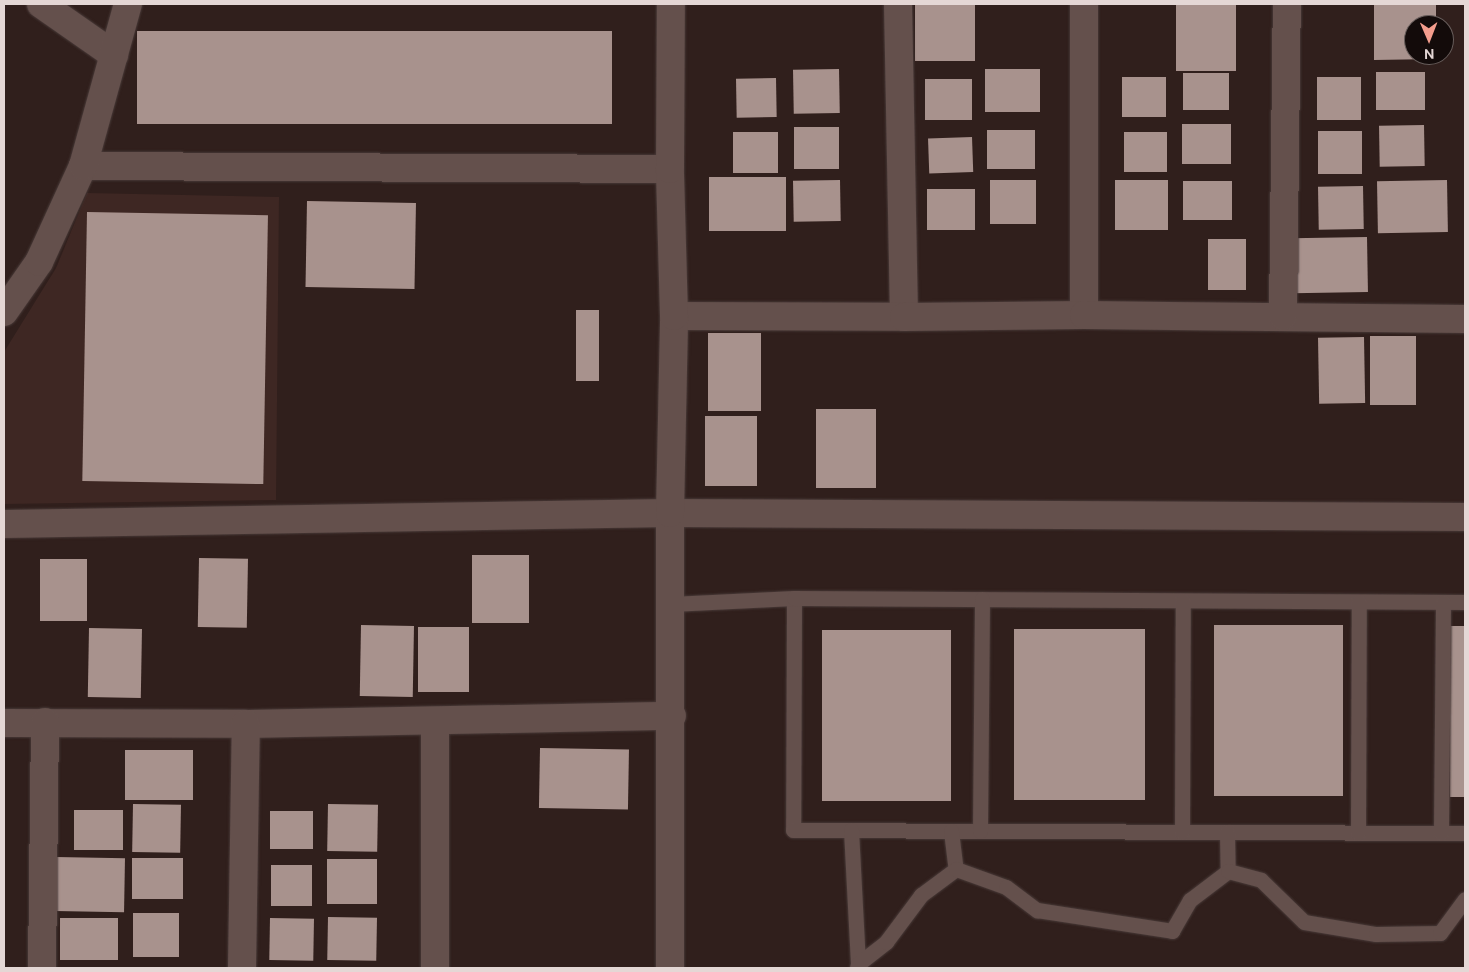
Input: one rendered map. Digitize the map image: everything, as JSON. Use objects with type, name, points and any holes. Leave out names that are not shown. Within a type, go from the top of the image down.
[{"type":"street","points":[[42,4],[114,55]]},
{"type":"street","points":[[4,312],[39,262],[83,166],[128,4]]},
{"type":"street","points":[[670,968],[672,716],[670,513],[674,316],[670,169],[672,4]]},
{"type":"street","points":[[898,4],[904,318]]},
{"type":"street","points":[[1084,4],[1084,315]]},
{"type":"street","points":[[1283,316],[1287,4]]},
{"type":"street","points":[[83,166],[670,169]]},
{"type":"street","points":[[674,316],[904,318],[1084,315],[1465,319]]},
{"type":"street","points":[[4,524],[670,513],[1465,517]]},
{"type":"street","points":[[4,723],[246,724],[435,722],[672,716]]},
{"type":"street","points":[[42,968],[45,722]]},
{"type":"street","points":[[435,722],[435,968]]},
{"type":"street","points":[[242,968],[246,724]]},
{"type":"lane","points":[[794,598],[793,830],[1465,834]]},
{"type":"lane","points":[[671,604],[794,598],[1465,602]]},
{"type":"lane","points":[[980,831],[982,599]]},
{"type":"lane","points":[[1182,832],[1183,601]]},
{"type":"lane","points":[[1358,833],[1359,602]]},
{"type":"lane","points":[[1441,833],[1443,602]]},
{"type":"lane","points":[[851,830],[858,966]]},
{"type":"lane","points":[[951,831],[956,869]]},
{"type":"lane","points":[[1226,832],[1228,871]]},
{"type":"lane","points":[[858,966],[886,942],[921,895],[956,869]]},
{"type":"lane","points":[[956,869],[1006,887],[1037,910],[1172,931],[1190,900],[1228,871]]},
{"type":"lane","points":[[1228,871],[1261,880],[1304,922],[1376,934],[1440,933],[1465,899]]},
{"type":"shaded area","points":[[87,193],[279,197],[276,500],[4,504],[4,352],[56,268]]},
{"type":"building","points":[[915,4],[975,4],[975,61],[915,61]]},
{"type":"building","points":[[1176,4],[1236,4],[1236,71],[1176,71]]},
{"type":"building","points":[[1374,4],[1436,4],[1436,15],[1404,15],[1404,60],[1374,60]]},
{"type":"building","points":[[137,31],[612,31],[612,124],[137,124]]},
{"type":"building","points":[[839,69],[840,113],[794,114],[793,70]]},
{"type":"building","points":[[985,69],[1040,69],[1040,112],[985,112]]},
{"type":"building","points":[[1376,72],[1425,72],[1425,110],[1376,110]]},
{"type":"building","points":[[1183,73],[1229,73],[1229,110],[1183,110]]},
{"type":"building","points":[[1122,77],[1166,77],[1166,117],[1122,117]]},
{"type":"building","points":[[1317,77],[1361,77],[1361,120],[1317,120]]},
{"type":"building","points":[[776,78],[777,117],[737,118],[736,79]]},
{"type":"building","points":[[925,79],[972,79],[972,120],[925,120]]},
{"type":"building","points":[[1182,124],[1231,124],[1231,164],[1182,164]]},
{"type":"building","points":[[1424,125],[1425,166],[1380,167],[1379,126]]},
{"type":"building","points":[[794,127],[839,127],[839,169],[794,169]]},
{"type":"building","points":[[987,130],[1035,130],[1035,169],[987,169]]},
{"type":"building","points":[[1318,131],[1362,131],[1362,174],[1318,174]]},
{"type":"building","points":[[733,132],[778,132],[778,173],[733,173]]},
{"type":"building","points":[[1124,132],[1167,132],[1167,172],[1124,172]]},
{"type":"building","points":[[972,137],[973,172],[929,174],[928,139]]},
{"type":"building","points":[[709,177],[786,177],[786,231],[709,231]]},
{"type":"building","points":[[840,180],[841,221],[794,222],[793,181]]},
{"type":"building","points":[[990,180],[1036,180],[1036,224],[990,224]]},
{"type":"building","points":[[1115,180],[1168,180],[1168,230],[1115,230]]},
{"type":"building","points":[[1447,180],[1448,232],[1378,233],[1377,181]]},
{"type":"building","points":[[1183,181],[1232,181],[1232,220],[1183,220]]},
{"type":"building","points":[[1363,186],[1364,229],[1319,230],[1318,187]]},
{"type":"building","points":[[927,189],[975,189],[975,230],[927,230]]},
{"type":"building","points":[[307,201],[416,203],[414,289],[305,287]]},
{"type":"building","points":[[87,212],[268,215],[263,484],[82,481]]},
{"type":"building","points":[[1367,237],[1368,292],[1293,293],[1292,238]]},
{"type":"building","points":[[1208,239],[1246,239],[1246,290],[1208,290]]},
{"type":"building","points":[[576,310],[599,310],[599,381],[576,381]]},
{"type":"building","points":[[708,333],[761,333],[761,411],[708,411]]},
{"type":"building","points":[[1370,336],[1416,336],[1416,405],[1370,405]]},
{"type":"building","points":[[1364,337],[1365,403],[1319,404],[1318,338]]},
{"type":"building","points":[[816,409],[876,409],[876,488],[816,488]]},
{"type":"building","points":[[705,416],[757,416],[757,486],[705,486]]},
{"type":"building","points":[[472,555],[529,555],[529,623],[472,623]]},
{"type":"building","points":[[199,558],[248,559],[247,628],[198,627]]},
{"type":"building","points":[[40,559],[87,559],[87,621],[40,621]]},
{"type":"building","points":[[361,625],[414,626],[413,697],[360,696]]},
{"type":"building","points":[[1214,625],[1343,625],[1343,796],[1214,796]]},
{"type":"building","points":[[1450,626],[1465,626],[1465,797],[1450,797]]},
{"type":"building","points":[[418,627],[469,627],[469,692],[418,692]]},
{"type":"building","points":[[89,628],[142,629],[141,698],[88,697]]},
{"type":"building","points":[[1014,629],[1145,629],[1145,800],[1014,800]]},
{"type":"building","points":[[822,630],[951,630],[951,801],[822,801]]},
{"type":"building","points":[[540,748],[629,750],[628,810],[539,808]]},
{"type":"building","points":[[125,750],[193,750],[193,800],[125,800]]},
{"type":"building","points":[[133,804],[181,805],[180,853],[132,852]]},
{"type":"building","points":[[328,804],[378,805],[377,852],[327,851]]},
{"type":"building","points":[[74,810],[123,810],[123,850],[74,850]]},
{"type":"building","points":[[270,811],[313,811],[313,849],[270,849]]},
{"type":"building","points":[[56,857],[125,858],[124,912],[55,911]]},
{"type":"building","points":[[132,858],[183,858],[183,899],[132,899]]},
{"type":"building","points":[[327,859],[377,859],[377,904],[327,904]]},
{"type":"building","points":[[271,865],[312,865],[312,906],[271,906]]},
{"type":"building","points":[[133,913],[179,913],[179,957],[133,957]]},
{"type":"building","points":[[328,917],[377,918],[376,961],[327,960]]},
{"type":"building","points":[[60,918],[118,918],[118,960],[60,960]]},
{"type":"building","points":[[270,918],[314,919],[313,961],[269,960]]}]
